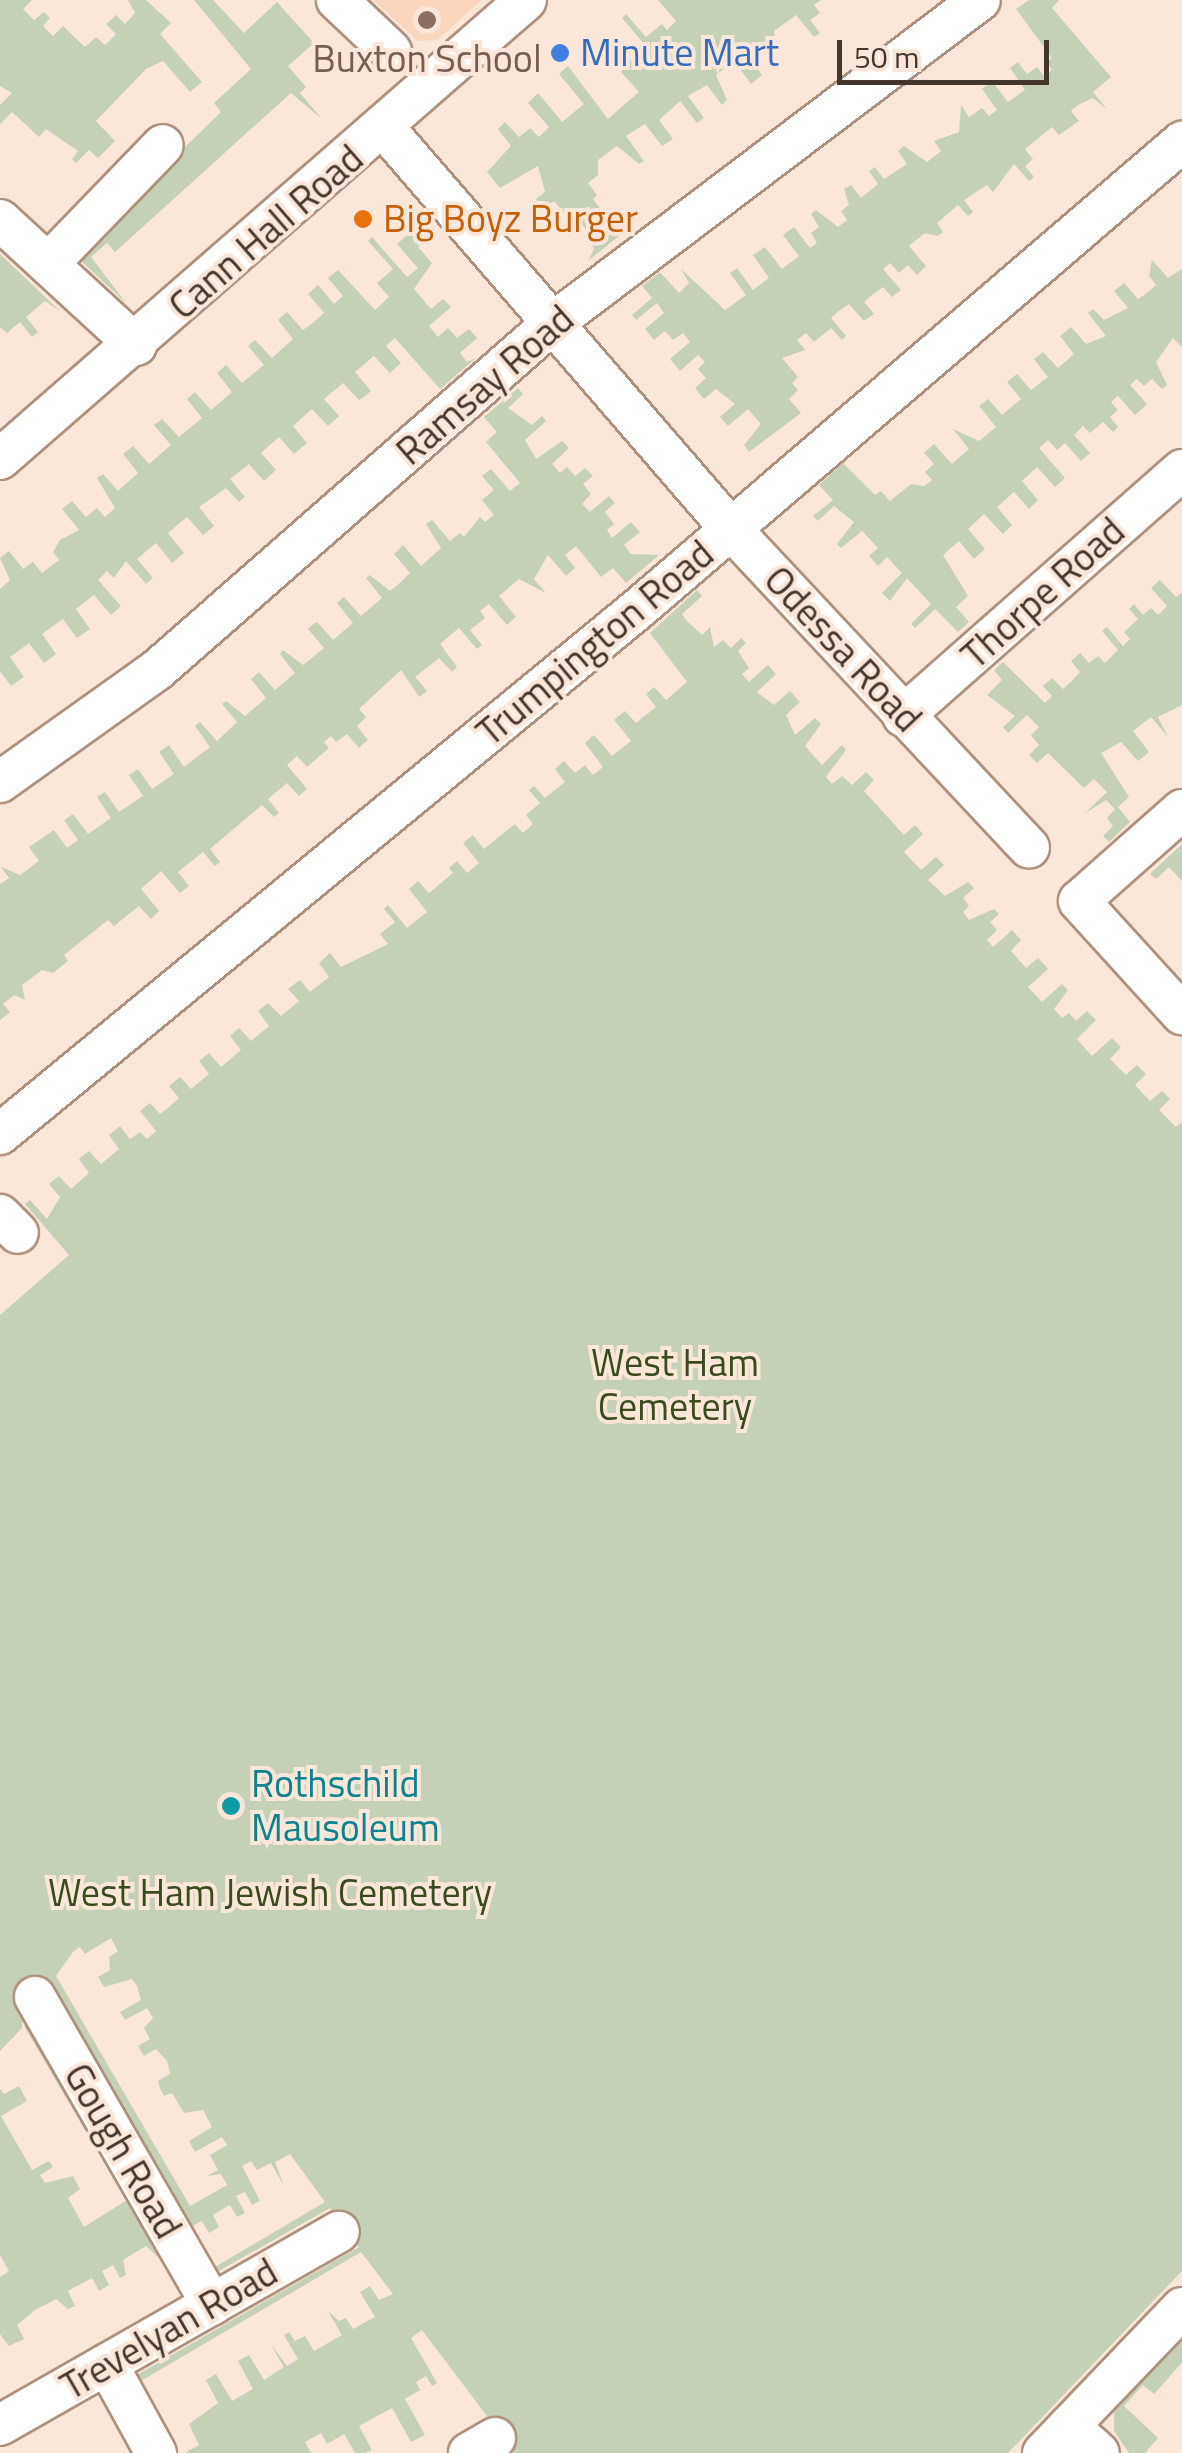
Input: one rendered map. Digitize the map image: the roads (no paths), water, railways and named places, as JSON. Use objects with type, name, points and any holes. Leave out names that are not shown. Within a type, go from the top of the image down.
[{"type":"street","points":[[337,0],[391,51]]},
{"type":"street","name":"Cann Hall Road","points":[[0,459],[384,130],[526,0]]},
{"type":"street","name":"Ramsay Road","points":[[0,782],[156,670],[553,323],[980,0]]},
{"type":"street","name":"Odessa Road","points":[[384,130],[729,526],[1030,848]]},
{"type":"street","name":"Trumpington Road","points":[[0,1134],[627,618],[729,526],[1182,142]]},
{"type":"street","points":[[48,264],[163,145]]},
{"type":"street","points":[[0,220],[136,345]]},
{"type":"street","name":"Thorpe Road","points":[[904,716],[1182,470]]},
{"type":"street","points":[[1182,810],[1078,901],[1182,1014]]},
{"type":"street","name":"Gough Road","points":[[35,1997],[212,2305]]},
{"type":"street","name":"Trevelyan Road","points":[[0,2425],[338,2232]]},
{"type":"street","points":[[1070,2444],[1182,2308]]},
{"type":"street","points":[[107,2364],[156,2453]]},
{"type":"place","name":"Buxton School","points":[[427,20]]},
{"type":"place","name":"Minute Mart","points":[[560,53]]},
{"type":"place","name":"Big Boyz Burger","points":[[363,219]]},
{"type":"place","name":"Rothschild Mausoleum","points":[[231,1806]]},
{"type":"park label","name":"West Ham Cemetery","points":[[675,1385]]},
{"type":"park label","name":"West Ham Jewish Cemetery","points":[[270,1893]]}]
